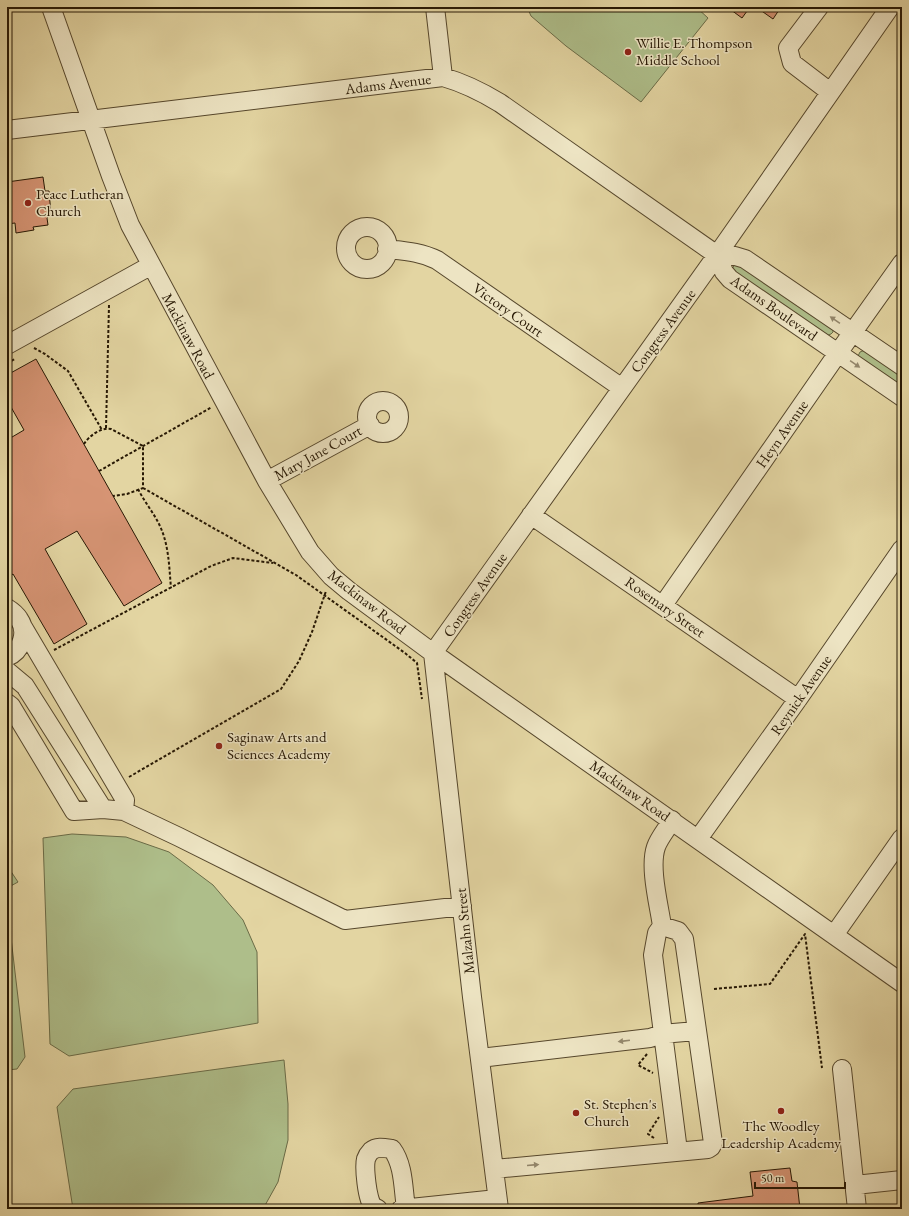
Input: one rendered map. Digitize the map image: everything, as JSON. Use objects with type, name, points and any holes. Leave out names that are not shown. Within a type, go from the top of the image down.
[{"type":"street","name":"Mackinaw Road","points":[[52,7],[110,176],[130,225],[150,266],[267,481],[310,552],[331,576],[349,591],[433,653],[902,983]]},
{"type":"street","points":[[435,7],[443,77]]},
{"type":"street","points":[[819,7],[788,48],[792,63],[830,92]]},
{"type":"street","name":"Congress Avenue","points":[[433,653],[717,255],[890,7]]},
{"type":"street","name":"Adams Avenue","points":[[7,130],[91,121],[443,77],[477,90],[500,103],[717,255]]},
{"type":"street","name":"Victory Court","points":[[387,249],[412,251],[437,260],[622,388]]},
{"type":"street","name":"Adams Boulevard","points":[[902,366],[745,259],[735,256],[717,255],[724,272],[730,279],[902,397]]},
{"type":"street","name":"Heyn Avenue","points":[[663,605],[838,353],[902,264]]},
{"type":"street","points":[[7,345],[150,266]]},
{"type":"street","name":"Mary Jane Court","points":[[267,481],[370,425]]},
{"type":"street","name":"Rosemary Street","points":[[531,515],[663,605],[798,700]]},
{"type":"street","name":"Reynick Avenue","points":[[698,839],[798,700],[902,549]]},
{"type":"street","points":[[7,608],[17,616],[125,800],[124,811]]},
{"type":"street","points":[[7,657],[16,651],[21,644],[23,627]]},
{"type":"street","name":"Malzahn Street","points":[[433,653],[498,1204]]},
{"type":"street","points":[[7,671],[25,686],[103,809]]},
{"type":"street","points":[[7,703],[11,706],[74,811],[103,809],[124,811],[179,836],[345,920],[462,906]]},
{"type":"street","points":[[672,820],[657,844],[653,861],[662,926],[657,933],[653,955],[678,1151]]},
{"type":"street","points":[[834,935],[902,838]]},
{"type":"street","points":[[494,1169],[708,1149],[711,1147],[713,1143],[684,939],[678,931],[662,926]]},
{"type":"street","points":[[480,1058],[650,1038],[662,1034],[696,1031]]},
{"type":"street","points":[[842,1069],[857,1209]]},
{"type":"street","points":[[378,1209],[372,1206],[369,1199],[366,1159],[369,1152],[375,1148],[382,1147],[392,1149],[398,1157],[406,1208]]},
{"type":"street","points":[[854,1185],[902,1180]]},
{"type":"street","points":[[401,1209],[498,1204]]},
{"type":"path","points":[[106,428],[109,304]]},
{"type":"path","points":[[34,348],[68,370],[102,430]]},
{"type":"path","points":[[99,471],[224,400]]},
{"type":"path","points":[[84,444],[88,438],[106,428],[111,429],[143,446]]},
{"type":"path","points":[[143,446],[143,488]]},
{"type":"path","points":[[113,496],[127,494],[143,488],[296,575],[417,663],[422,702]]},
{"type":"path","points":[[138,489],[159,524],[163,535],[170,562],[171,588]]},
{"type":"path","points":[[49,652],[211,566],[233,558],[274,563]]},
{"type":"path","points":[[127,779],[281,689],[299,661],[312,632],[331,576]]},
{"type":"path","points":[[714,989],[770,984],[804,934],[822,1068]]},
{"type":"path","points":[[651,1048],[638,1064],[654,1074]]},
{"type":"path","points":[[658,1142],[648,1134],[659,1117]]},
{"type":"green space","points":[[527,7],[696,7],[708,18],[641,102],[566,46],[531,16]]},
{"type":"green space","points":[[737,263],[833,329],[833,332],[826,336],[732,271],[733,267]]},
{"type":"green space","points":[[865,350],[902,373],[902,390],[860,360],[858,356],[860,352]]},
{"type":"green space","points":[[7,816],[12,842],[8,867],[18,882],[7,888]]},
{"type":"green space","points":[[72,834],[126,837],[169,852],[213,885],[243,920],[257,952],[258,1023],[69,1056],[50,1044],[43,838]]},
{"type":"green space","points":[[7,938],[11,938],[25,1057],[17,1069],[7,1070]]},
{"type":"green space","points":[[284,1060],[288,1104],[288,1140],[278,1182],[263,1209],[73,1209],[57,1107],[73,1089]]},
{"type":"building","name":"Willie E. Thompson Middle School","points":[[727,7],[750,7],[742,18]]},
{"type":"building","name":"Willie E. Thompson Middle School","points":[[756,7],[781,7],[773,19]]},
{"type":"building","name":"Peace Lutheran Church","points":[[43,177],[45,191],[49,191],[51,214],[47,218],[48,225],[33,227],[34,230],[16,233],[15,223],[7,224],[7,182]]},
{"type":"building","points":[[36,359],[162,583],[124,606],[77,531],[45,549],[87,624],[54,644],[13,574],[10,576],[7,569],[7,440],[24,430],[7,400],[7,375]]},
{"type":"building","points":[[790,1168],[792,1181],[797,1182],[800,1209],[698,1209],[698,1203],[753,1196],[750,1172]]},
{"type":"place","name":"Willie E. Thompson Middle School","points":[[628,52]]},
{"type":"place","name":"Peace Lutheran Church","points":[[28,203]]},
{"type":"place","name":"Saginaw Arts and Sciences Academy","points":[[219,746]]},
{"type":"place","name":"The Woodley Leadership Academy","points":[[781,1111]]},
{"type":"place","name":"St. Stephen's Church","points":[[576,1113]]}]
